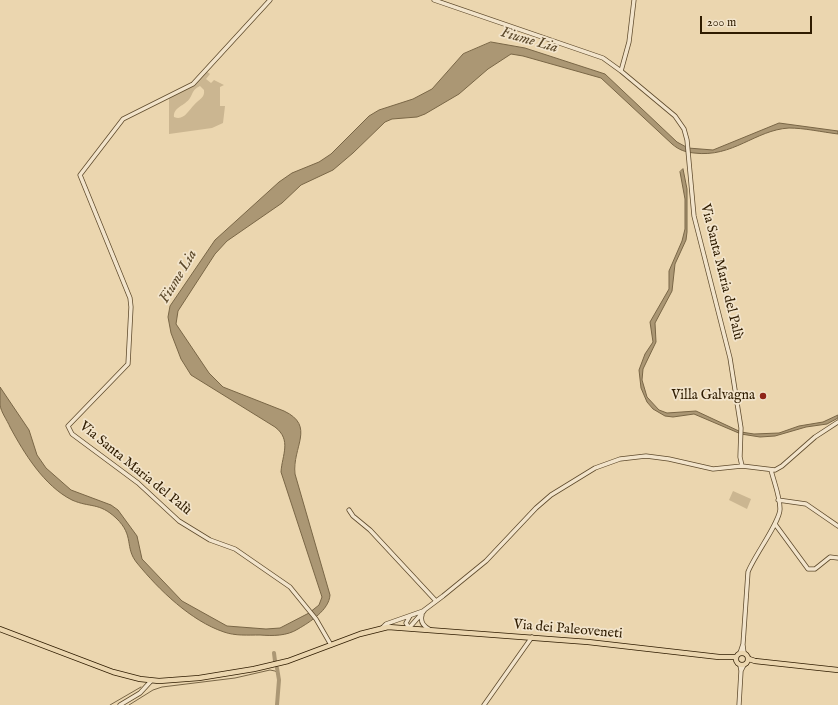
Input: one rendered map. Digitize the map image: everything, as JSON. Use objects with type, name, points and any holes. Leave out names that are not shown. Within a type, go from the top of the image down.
[{"type":"main road","name":"Via dei Paleoveneti","points":[[0,629],[113,672],[151,681],[178,680],[254,669],[288,661],[382,628],[429,629],[532,637],[728,658],[736,659],[745,663]]},
{"type":"main road","points":[[736,659],[742,653],[745,663],[755,661],[838,670]]},
{"type":"street","name":"Via Santa Maria del Palù","points":[[270,0],[193,84],[123,119],[80,175],[130,298],[131,307],[128,364],[68,426],[72,434],[138,483],[179,521],[210,540],[235,549],[290,587],[316,619],[331,645]]},
{"type":"street","name":"Via Santa Maria del Palù","points":[[434,0],[604,58],[622,71],[675,116],[684,129],[694,216],[730,358],[741,428],[740,457],[742,466]]},
{"type":"street","points":[[622,71],[634,0]]},
{"type":"street","points":[[407,628],[424,611],[486,561],[536,508],[551,495],[582,475],[608,462],[633,456],[646,456],[669,459],[713,469],[742,466],[771,470],[778,469],[815,437],[838,422]]},
{"type":"street","points":[[742,653],[748,572],[752,562],[775,524],[780,511],[771,470]]},
{"type":"street","points":[[778,500],[806,504],[838,526]]},
{"type":"street","points":[[349,510],[353,516],[370,530],[436,601]]},
{"type":"street","points":[[775,524],[808,569],[815,569],[830,558],[838,558]]},
{"type":"street","points":[[382,628],[386,624],[424,611]]},
{"type":"street","points":[[424,611],[421,622],[429,629]]},
{"type":"street","points":[[407,628],[406,623],[411,615]]},
{"type":"street","points":[[484,705],[532,637]]},
{"type":"street","points":[[739,705],[742,671],[745,663]]},
{"type":"street","points":[[120,705],[140,693],[151,681]]},
{"type":"shaded area","points":[[491,42],[525,48],[605,74],[677,142],[688,148],[713,150],[779,123],[838,131],[838,134],[789,128],[765,133],[732,148],[721,151],[708,153],[688,152],[672,144],[601,78],[511,54],[488,69],[459,94],[425,114],[417,117],[392,119],[385,122],[333,170],[301,185],[282,203],[227,241],[215,254],[178,311],[176,324],[209,373],[223,387],[284,411],[294,417],[299,423],[301,430],[295,464],[295,474],[330,595],[323,611],[303,626],[289,633],[275,635],[237,635],[212,627],[176,604],[155,584],[133,557],[128,536],[122,524],[116,518],[99,507],[72,500],[62,494],[44,478],[28,458],[3,413],[0,405],[0,387],[29,430],[37,455],[46,468],[71,490],[111,505],[118,510],[137,536],[142,559],[182,601],[227,626],[266,629],[280,628],[309,613],[319,605],[322,597],[281,472],[285,448],[283,437],[275,427],[191,375],[181,359],[171,333],[168,317],[170,306],[215,240],[279,182],[292,173],[319,162],[331,154],[369,116],[379,110],[413,99],[432,89],[463,54]]},
{"type":"shaded area","points":[[205,70],[210,74],[206,79],[211,83],[214,80],[224,85],[220,87],[220,106],[225,106],[223,123],[212,128],[169,134],[169,96],[189,86]],"holes":[[[200,86],[204,90],[203,97],[186,115],[180,118],[174,117],[175,111],[188,101],[196,88]]]},
{"type":"shaded area","points":[[683,169],[687,189],[686,240],[675,264],[672,291],[655,323],[656,342],[643,369],[642,380],[647,397],[659,410],[667,413],[696,411],[741,432],[754,434],[779,433],[799,426],[823,422],[838,415],[838,418],[827,424],[806,427],[775,436],[760,437],[741,434],[694,414],[673,417],[665,416],[653,409],[647,402],[641,388],[639,370],[645,354],[653,342],[650,322],[669,289],[669,271],[682,241],[685,229],[685,199],[680,172]]},
{"type":"shaded area","points":[[733,491],[751,499],[747,509],[729,500]]},
{"type":"waterway","points":[[274,653],[275,661]]},
{"type":"waterway","points":[[277,668],[279,680],[277,705]]},
{"type":"waterway","points":[[129,705],[153,690],[162,687],[235,678],[270,670],[278,673]]},
{"type":"waterway","points":[[110,705],[141,687]]},
{"type":"place","name":"Villa Galvagna","points":[[763,396]]},
{"type":"water label","name":"Fiume Lia","points":[[529,41]]},
{"type":"water label","name":"Fiume Lia","points":[[179,277]]}]
